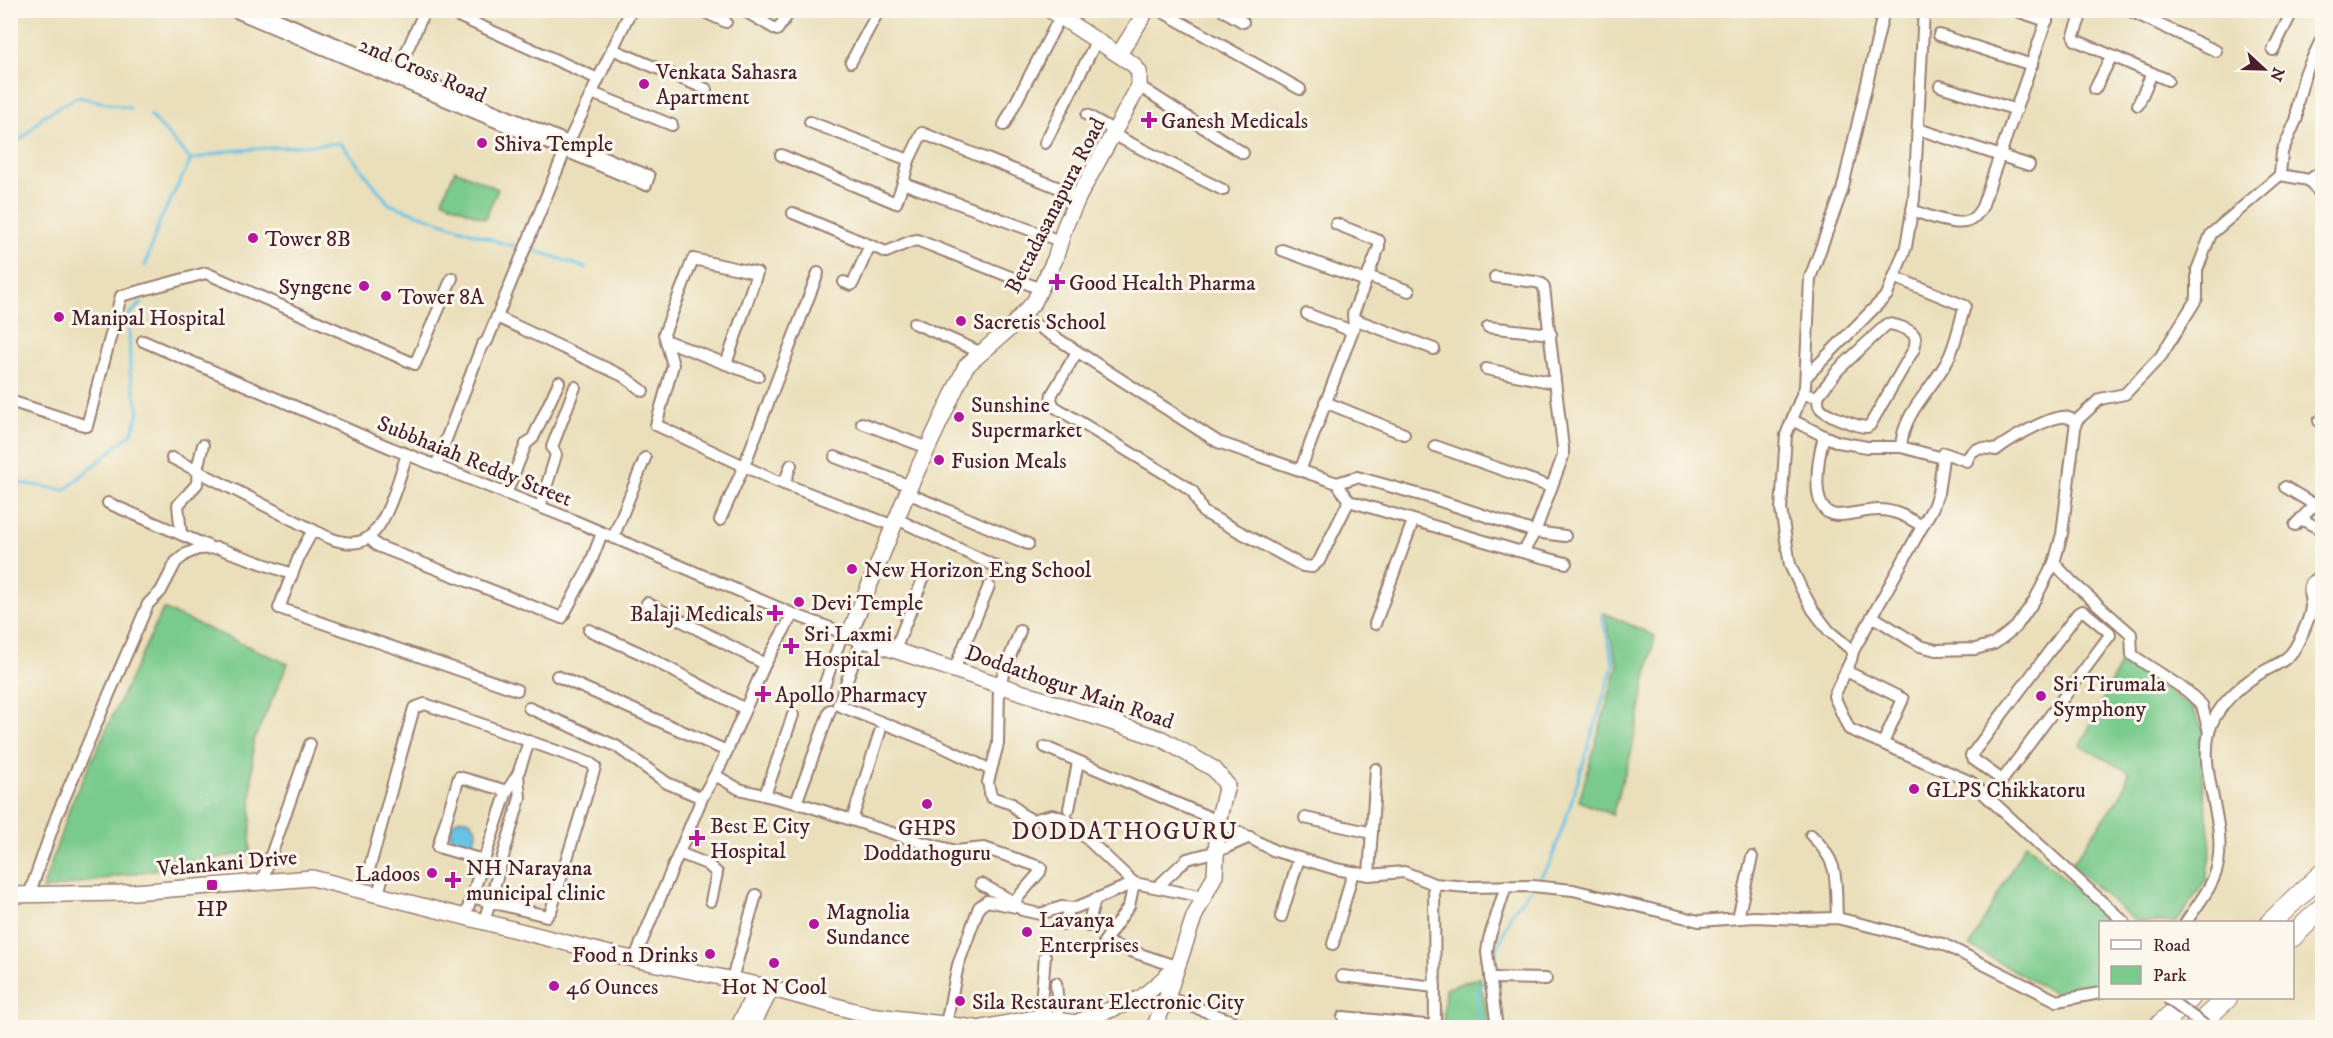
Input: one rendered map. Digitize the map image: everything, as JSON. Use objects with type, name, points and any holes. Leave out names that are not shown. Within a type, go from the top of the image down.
[{"type":"highway","points":[[2272,921],[2322,874]]},
{"type":"highway","points":[[2294,935],[2322,909]]},
{"type":"highway","points":[[2157,1028],[2189,999]]},
{"type":"highway","points":[[2195,1028],[2226,999]]},
{"type":"street","name":"2nd Cross Road","points":[[231,10],[397,74]]},
{"type":"street","name":"2nd Cross Road","points":[[256,10],[397,74],[567,146]]},
{"type":"street","points":[[397,74],[425,10]]},
{"type":"street","points":[[445,10],[598,79]]},
{"type":"street","points":[[700,10],[726,22]]},
{"type":"street","points":[[743,10],[777,30],[791,10]]},
{"type":"street","points":[[851,62],[879,10]]},
{"type":"street","points":[[1119,54],[1147,10]]},
{"type":"street","points":[[1159,10],[1300,88]]},
{"type":"street","points":[[1222,10],[1243,22]]},
{"type":"street","points":[[1853,651],[1829,631],[1813,610],[1790,565],[1781,509],[1786,435],[1802,395],[1806,377],[1810,278],[1842,191],[1884,10]]},
{"type":"street","points":[[1806,377],[1887,295],[1906,247],[1912,210],[1924,10]]},
{"type":"street","points":[[1912,210],[1932,218],[1961,223],[1969,221],[1982,207],[2049,16],[2014,10]]},
{"type":"street","points":[[2083,10],[2074,35],[2075,40],[2168,80]]},
{"type":"street","points":[[2127,10],[2216,51]]},
{"type":"street","points":[[2273,50],[2293,10]]},
{"type":"street","points":[[439,467],[488,347],[487,341],[567,146],[628,11]]},
{"type":"street","points":[[1004,125],[1053,12],[1134,65],[1139,72],[1139,87],[1243,153]]},
{"type":"street","points":[[1939,34],[2032,65]]},
{"type":"street","points":[[1872,616],[1920,646],[1936,650],[1974,649],[1994,644],[2016,627],[2034,601],[2054,563],[2062,534],[2076,421],[2100,399],[2125,394],[2161,356],[2197,298],[2197,270],[2211,234],[2280,175],[2282,153],[2297,118],[2297,104],[2305,74],[2322,38]]},
{"type":"street","points":[[1046,143],[1097,40]]},
{"type":"street","points":[[612,49],[706,89]]},
{"type":"street","points":[[2095,89],[2111,57]]},
{"type":"street","points":[[2138,105],[2152,73]]},
{"type":"street","points":[[1940,86],[2017,110]]},
{"type":"street","name":"Bettadasanapura Road","points":[[851,636],[908,490],[966,366],[1022,316],[1034,302],[1055,259],[1079,196],[1139,87]]},
{"type":"street","points":[[592,93],[672,125]]},
{"type":"street","points":[[1087,116],[1114,133],[1223,190]]},
{"type":"street","points":[[810,122],[909,160]]},
{"type":"street","points":[[1918,129],[2029,165]]},
{"type":"street","points":[[781,155],[896,203],[909,160],[922,133],[1079,196]]},
{"type":"street","points":[[567,146],[649,176],[646,184],[567,146]]},
{"type":"street","points":[[2309,180],[2322,171]]},
{"type":"street","points":[[2280,175],[2309,180],[2322,196]]},
{"type":"street","points":[[903,183],[1060,241]]},
{"type":"street","points":[[794,213],[886,252],[896,249],[905,242],[917,240],[1041,289]]},
{"type":"street","points":[[1300,471],[1352,331],[1353,314],[1379,241],[1336,224]]},
{"type":"street","points":[[844,282],[851,285],[853,283],[870,245]]},
{"type":"street","points":[[1282,250],[1409,291]]},
{"type":"street","points":[[726,364],[757,273],[693,259],[664,334],[673,365],[657,425],[784,484],[895,523],[1005,571]]},
{"type":"street","points":[[10,401],[87,426],[121,296],[206,273],[415,363],[452,278]]},
{"type":"street","points":[[720,520],[744,466],[818,273]]},
{"type":"street","points":[[1495,277],[1542,284],[1551,334],[1563,448],[1563,456],[1535,532],[1526,549],[1518,550]]},
{"type":"street","points":[[1894,277],[1965,306],[1949,357],[1928,391],[1910,413],[1902,430],[1901,447]]},
{"type":"street","points":[[1307,315],[1352,331]]},
{"type":"street","points":[[1022,316],[1218,442],[1336,483],[1357,477],[1428,497],[1535,532],[1565,536]]},
{"type":"street","points":[[497,317],[623,376],[643,391]]},
{"type":"street","points":[[1354,319],[1434,349]]},
{"type":"street","points":[[914,323],[982,353]]},
{"type":"street","points":[[1887,324],[1895,325],[1916,337],[1914,350],[1867,428],[1846,422],[1822,410],[1818,405],[1818,396],[1838,370],[1887,324]]},
{"type":"street","points":[[1488,327],[1551,334]]},
{"type":"street","name":"Subbhaiah Reddy Street","points":[[143,341],[407,454],[851,636]]},
{"type":"street","points":[[667,341],[758,376]]},
{"type":"street","points":[[1077,352],[1052,394],[1051,401],[1055,407],[1184,485],[1192,492],[1203,512],[1303,566],[1312,567],[1319,561],[1349,501]]},
{"type":"street","points":[[1486,369],[1555,383]]},
{"type":"street","points":[[506,494],[526,444],[533,438],[559,382]]},
{"type":"street","points":[[540,507],[556,455],[552,447],[575,387]]},
{"type":"street","points":[[1802,395],[1818,396]]},
{"type":"street","points":[[1325,402],[1404,434]]},
{"type":"street","points":[[2076,421],[2064,416],[2053,419],[2019,435],[1996,450],[1980,447],[1969,454],[1967,461],[1944,453],[1938,493],[1923,526],[1853,651],[1834,696],[1849,729],[1971,782],[2123,921]]},
{"type":"street","points":[[1792,420],[1838,442],[1867,447],[1901,447],[1943,458]]},
{"type":"street","points":[[862,423],[928,448]]},
{"type":"street","points":[[1824,436],[1819,455],[1818,478],[1821,507],[1835,515],[1880,510],[1906,516],[1923,526]]},
{"type":"street","points":[[181,534],[178,505],[197,484],[197,472],[203,445]]},
{"type":"street","points":[[1435,446],[1551,487]]},
{"type":"street","points":[[172,458],[313,530],[339,541],[359,542],[369,538],[388,511],[407,454]]},
{"type":"street","points":[[835,457],[1028,544]]},
{"type":"street","points":[[613,538],[645,458]]},
{"type":"street","points":[[784,484],[791,465]]},
{"type":"street","points":[[1336,483],[1349,501],[1566,563]]},
{"type":"street","points":[[2285,487],[2319,501],[2298,522],[2322,530]]},
{"type":"street","points":[[108,503],[211,547],[292,574]]},
{"type":"street","points":[[1375,624],[1413,521]]},
{"type":"street","points":[[313,530],[279,608],[517,690]]},
{"type":"street","points":[[369,538],[378,546],[562,618],[589,567],[602,533]]},
{"type":"street","points":[[29,895],[57,815],[148,604],[161,591],[172,568],[181,558],[192,551],[211,547]]},
{"type":"street","points":[[2054,563],[2131,634],[2132,656],[2187,691],[2202,705],[2209,732],[2208,770],[2217,815],[2219,861],[2211,883],[2187,921]]},
{"type":"street","points":[[2209,732],[2221,708],[2243,685],[2286,658],[2295,649],[2311,607],[2309,591],[2311,584],[2315,579],[2322,577]]},
{"type":"street","points":[[896,650],[923,579]]},
{"type":"street","points":[[954,670],[989,586]]},
{"type":"street","points":[[647,603],[765,664]]},
{"type":"street","points":[[1985,795],[2110,635],[2086,613],[2082,611],[2078,613],[1972,753],[1973,759],[1998,777]]},
{"type":"street","points":[[634,960],[702,798],[727,751],[765,664],[793,614]]},
{"type":"street","points":[[589,630],[640,653],[745,710]]},
{"type":"street","points":[[1020,631],[999,685],[998,744],[988,782],[991,797],[1012,804],[1021,814],[1032,820],[1052,815],[1066,819],[1134,883]]},
{"type":"street","points":[[822,692],[851,636]]},
{"type":"street","points":[[851,636],[838,705],[931,741],[992,770]]},
{"type":"street","name":"Doddathogur Main Road","points":[[851,636],[1162,739],[1214,769],[1227,785],[1218,821],[1215,875],[1194,917],[1178,967],[1154,1028]]},
{"type":"street","points":[[1846,671],[1903,699],[1883,743]]},
{"type":"street","points":[[557,676],[727,751]]},
{"type":"street","points":[[378,895],[382,879],[371,874],[369,870],[414,708],[425,704],[591,763],[595,767],[595,773],[548,916],[471,897]]},
{"type":"street","points":[[529,708],[616,746],[667,783],[702,798]]},
{"type":"street","points":[[796,803],[830,710]]},
{"type":"street","points":[[765,795],[793,715]]},
{"type":"street","points":[[852,820],[880,732]]},
{"type":"street","points":[[465,917],[507,791],[518,774],[529,742]]},
{"type":"street","points":[[262,881],[310,744]]},
{"type":"street","points":[[1045,747],[1218,821],[1275,851],[1336,869],[1369,875],[1404,873],[1434,884],[1467,887],[1532,886],[1573,890],[1699,921],[1738,918],[1837,918],[1943,944],[2056,1001],[2099,993]]},
{"type":"street","points":[[1069,809],[1078,762]]},
{"type":"street","points":[[1369,875],[1376,769]]},
{"type":"street","points":[[484,922],[520,798],[518,774]]},
{"type":"street","points":[[715,775],[739,789],[796,803],[956,851],[984,848],[1040,867],[1040,872],[1016,904]]},
{"type":"street","points":[[483,860],[438,847],[459,777],[507,791]]},
{"type":"street","points":[[1305,819],[1372,833]]},
{"type":"street","points":[[1811,835],[1826,849],[1834,864],[1837,918]]},
{"type":"street","points":[[1157,887],[1187,859],[1218,851],[1250,837]]},
{"type":"street","points":[[490,840],[507,845]]},
{"type":"street","points":[[679,853],[707,864],[717,873],[711,902]]},
{"type":"street","points":[[1738,918],[1752,857]]},
{"type":"street","points":[[1281,917],[1299,858]]},
{"type":"street","points":[[1333,944],[1353,872]]},
{"type":"street","name":"Velankani Drive","points":[[10,895],[121,893],[312,878],[634,960],[732,979],[869,1015],[975,1028]]},
{"type":"street","points":[[1134,883],[1129,906],[1104,942],[1178,967]]},
{"type":"street","points":[[981,884],[1031,914],[1040,914],[1062,907],[1075,908],[1134,883],[1204,897]]},
{"type":"street","points":[[1343,1017],[1435,1027],[1434,884]]},
{"type":"street","points":[[1497,1028],[1487,952],[1506,886]]},
{"type":"street","points":[[732,979],[756,895]]},
{"type":"street","points":[[1088,927],[1095,899]]},
{"type":"street","points":[[946,1024],[958,966],[979,907],[987,902],[1016,904]]},
{"type":"street","points":[[1064,925],[1069,908]]},
{"type":"street","points":[[1040,1022],[1045,956]]},
{"type":"street","points":[[982,1028],[1059,1019],[1075,1023],[1095,1021],[1141,998],[1178,967]]},
{"type":"street","points":[[1342,976],[1435,987]]},
{"type":"street","points":[[1490,978],[1546,979]]},
{"type":"street","points":[[1056,982],[1059,1019]]},
{"type":"street","points":[[738,1028],[764,987]]},
{"type":"street","points":[[751,1028],[764,987]]},
{"type":"street","points":[[1167,997],[1251,1028]]},
{"type":"street","points":[[2168,999],[2208,1028]]},
{"type":"green space","points":[[455,170],[498,189],[485,219],[442,200]]},
{"type":"green space","points":[[163,609],[288,664],[253,742],[250,852],[42,890],[71,804]]},
{"type":"green space","points":[[1604,613],[1655,636],[1631,753],[1612,815],[1579,801],[1618,665]]},
{"type":"green space","points":[[2121,662],[2193,708],[2205,735],[2202,776],[2211,848],[2206,880],[2178,921],[2135,921],[2071,865],[2123,792],[2129,772],[2080,746]]},
{"type":"green space","points":[[2026,843],[2110,921],[2099,921],[2099,988],[2058,995],[1970,946]]},
{"type":"green space","points":[[1479,977],[1490,1027],[1443,1027],[1445,989]]},
{"type":"water","points":[[463,819],[472,823],[476,832],[472,841],[463,845],[454,841],[450,832],[454,823]]},
{"type":"waterway","points":[[10,146],[26,135],[43,116],[77,97],[130,108]]},
{"type":"waterway","points":[[150,115],[191,160]]},
{"type":"waterway","points":[[145,266],[160,220],[191,160],[227,151],[341,143],[389,204],[505,244],[521,247]]},
{"type":"waterway","points":[[528,248],[586,268]]},
{"type":"waterway","points":[[10,486],[20,483],[65,490],[132,433],[139,412],[130,373],[129,315],[142,302]]},
{"type":"waterway","points":[[1535,883],[1550,864],[1614,663],[1601,614]]},
{"type":"waterway","points":[[1492,962],[1512,912],[1531,889]]},
{"type":"waterway","points":[[1481,1028],[1476,1000],[1486,976]]},
{"type":"place","name":"Venkata Sahasra Apartment","points":[[644,84]]},
{"type":"place","name":"Ganesh Medicals","points":[[1149,120]]},
{"type":"place","name":"Shiva Temple","points":[[482,143]]},
{"type":"place","name":"Tower 8B","points":[[253,238]]},
{"type":"place","name":"Good Health Pharma","points":[[1057,282]]},
{"type":"place","name":"Syngene","points":[[364,286]]},
{"type":"place","name":"Tower 8A","points":[[386,296]]},
{"type":"place","name":"Manipal Hospital","points":[[59,317]]},
{"type":"place","name":"Sacretis School","points":[[961,321]]},
{"type":"place","name":"Sunshine Supermarket","points":[[959,417]]},
{"type":"place","name":"Fusion Meals","points":[[939,460]]},
{"type":"place","name":"New Horizon Eng School","points":[[852,569]]},
{"type":"place","name":"Devi Temple","points":[[799,602]]},
{"type":"place","name":"Balaji Medicals","points":[[775,613]]},
{"type":"place","name":"Sri Laxmi Hospital","points":[[791,646]]},
{"type":"place","name":"Apollo Pharmacy","points":[[763,694]]},
{"type":"place","name":"Sri Tirumala Symphony","points":[[2041,696]]},
{"type":"place","name":"GLPS Chikkatoru","points":[[1914,789]]},
{"type":"place","name":"GHPS Doddathoguru","points":[[927,804]]},
{"type":"place","name":"Best E City Hospital","points":[[697,838]]},
{"type":"place","name":"Ladoos","points":[[432,873]]},
{"type":"place","name":"NH Narayana municipal clinic","points":[[453,880]]},
{"type":"place","name":"HP","points":[[212,885]]},
{"type":"place","name":"Magnolia Sundance","points":[[814,924]]},
{"type":"place","name":"Lavanya Enterprises","points":[[1027,932]]},
{"type":"place","name":"Food n Drinks","points":[[710,954]]},
{"type":"place","name":"Hot N Cool","points":[[774,963]]},
{"type":"place","name":"46 Ounces","points":[[554,986]]},
{"type":"place","name":"Sila Restaurant Electronic City","points":[[960,1001]]},
{"type":"district","name":"DODDATHOGURU","points":[[1125,831]]}]
